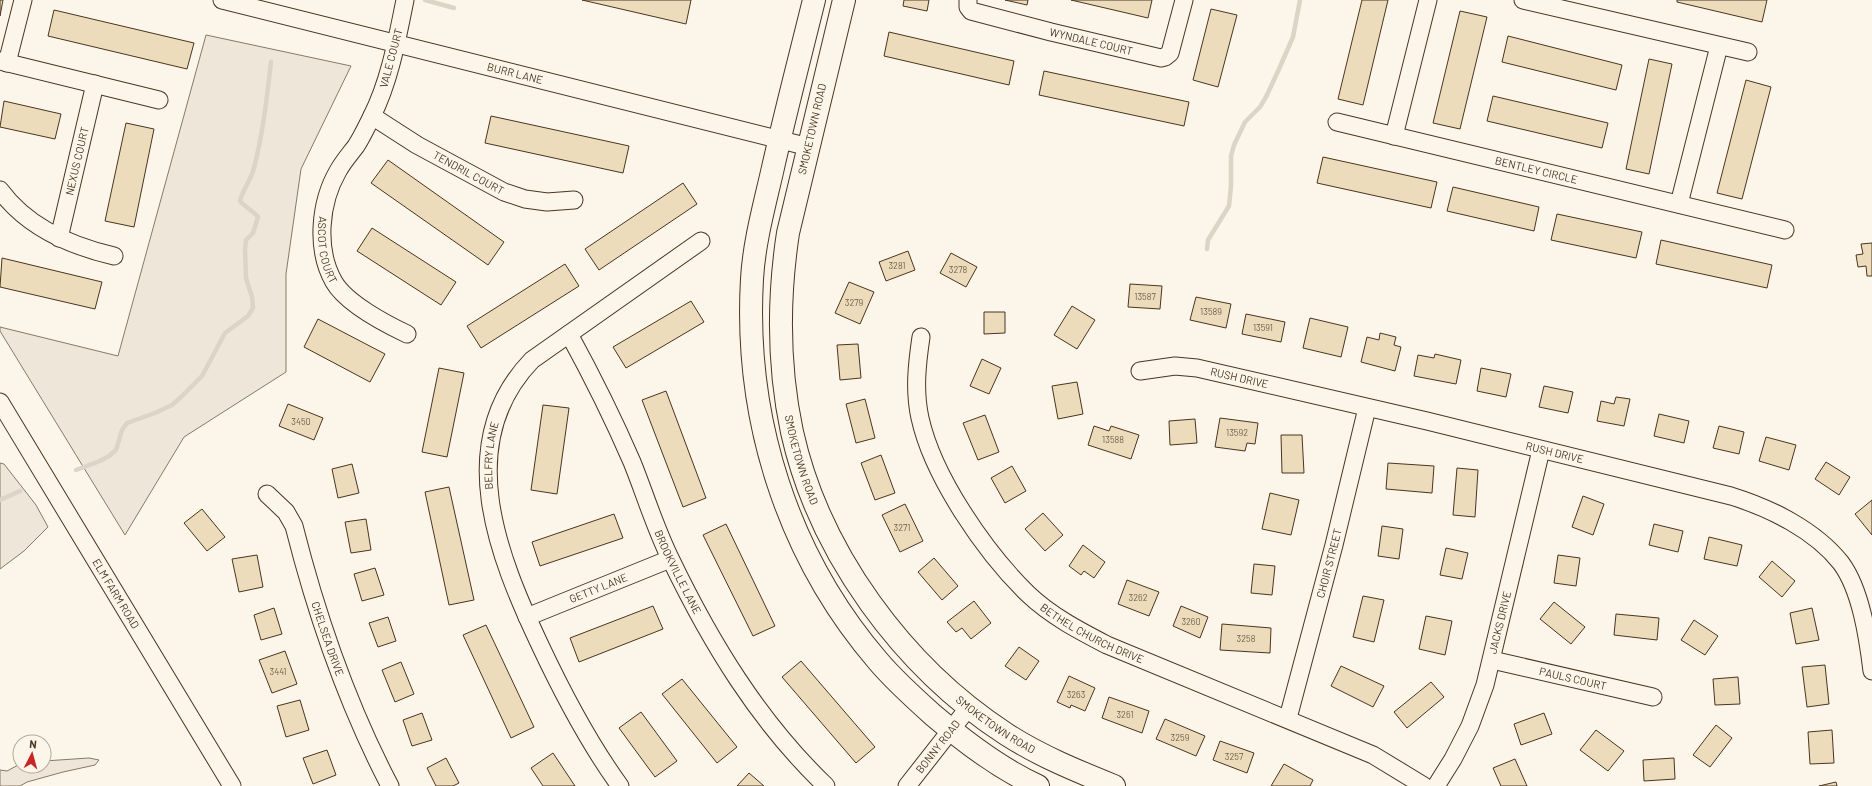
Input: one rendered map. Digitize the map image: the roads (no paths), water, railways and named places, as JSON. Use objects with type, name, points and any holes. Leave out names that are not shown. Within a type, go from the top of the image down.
[{"type":"main road","points":[[814,0],[758,234],[752,283],[750,318],[752,363],[766,445],[779,490],[792,524],[814,569],[839,609],[880,663],[906,691],[951,730],[996,763],[1038,786]]},
{"type":"main road","name":"SMOKETOWN ROAD","points":[[844,0],[788,233],[781,298],[781,347],[785,390],[792,432],[802,467],[821,516],[853,578],[879,615],[908,650],[940,682],[970,708],[1006,734],[1032,750],[1074,770],[1114,786]]},
{"type":"street","points":[[23,0],[4,62],[159,100]]},
{"type":"street","name":"BURR LANE","points":[[222,0],[808,147]]},
{"type":"street","name":"VALE COURT","points":[[372,116],[385,83],[396,43],[405,0]]},
{"type":"street","name":"WYNDALE COURT","points":[[968,0],[968,6],[971,11],[1161,58],[1170,53],[1184,0]]},
{"type":"street","points":[[1394,136],[1428,0]]},
{"type":"street","points":[[1523,0],[1748,52]]},
{"type":"street","points":[[1679,204],[1719,46]]},
{"type":"street","name":"NEXUS COURT","points":[[59,238],[95,84]]},
{"type":"street","name":"TENDRIL COURT","points":[[372,116],[424,148],[504,192],[525,199],[547,202],[574,200]]},
{"type":"street","name":"ASCOT COURT","points":[[372,116],[356,146],[338,171],[329,191],[324,208],[322,229],[324,250],[334,282],[341,290],[367,312],[383,323],[407,334]]},
{"type":"street","name":"BENTLEY CIRCLE","points":[[1337,122],[1785,230]]},
{"type":"street","points":[[0,190],[22,214],[38,226],[59,238],[89,250],[114,256]]},
{"type":"street","name":"BELFRY LANE","points":[[620,786],[599,757],[555,676],[527,617],[503,556],[493,525],[489,498],[489,464],[492,436],[499,409],[508,390],[520,373],[532,360],[701,241]]},
{"type":"street","name":"BROOKVILLE LANE","points":[[569,334],[599,389],[632,462],[670,559],[715,644],[749,698],[779,736],[826,786]]},
{"type":"street","name":"BETHEL CHURCH DRIVE","points":[[921,337],[916,369],[916,390],[920,417],[928,448],[937,468],[973,527],[1005,568],[1029,594],[1049,611],[1077,629],[1107,645],[1288,718],[1373,755],[1424,786]]},
{"type":"street","name":"RUSH DRIVE","points":[[1140,371],[1175,366],[1197,368],[1731,496],[1768,510],[1794,523],[1821,544],[1841,564],[1860,606],[1868,635],[1872,671]]},
{"type":"street","name":"ELM FARM ROAD","points":[[0,402],[232,786]]},
{"type":"street","name":"CHOIR STREET","points":[[1288,718],[1334,545],[1367,408]]},
{"type":"street","name":"JACKS DRIVE","points":[[1436,786],[1453,759],[1470,726],[1485,685],[1542,450]]},
{"type":"street","name":"CHELSEA DRIVE","points":[[267,494],[286,512],[294,526],[306,574],[332,656],[364,735],[390,786]]},
{"type":"street","name":"GETTY LANE","points":[[527,617],[670,559]]},
{"type":"street","name":"PAULS COURT","points":[[1492,660],[1654,698]]},
{"type":"street","name":"BONNY ROAD","points":[[907,786],[970,708]]},
{"type":"waterway","points":[[425,0],[454,8]]},
{"type":"waterway","points":[[1207,249],[1208,240],[1229,206],[1231,156],[1234,145],[1245,122],[1260,107],[1266,97],[1279,69],[1293,37],[1300,0]]},
{"type":"waterway","points":[[76,470],[100,461],[116,450],[122,430],[127,423],[172,405],[181,397],[202,376],[225,333],[248,316],[253,308],[252,297],[246,278],[245,249],[246,240],[253,233],[258,217],[240,201],[253,172],[260,142],[271,62]]},
{"type":"waterway","points":[[0,500],[20,491]]}]
